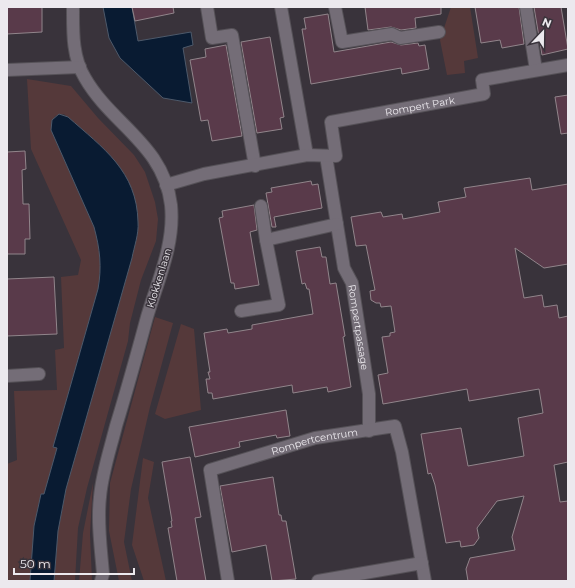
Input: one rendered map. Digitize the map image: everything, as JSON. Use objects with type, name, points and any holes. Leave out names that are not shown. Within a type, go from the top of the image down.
[{"type":"street","name":"Klokkenlaan","points":[[72,7],[74,41],[80,67],[85,78],[103,104],[146,147],[158,164],[166,185],[171,209],[169,246],[136,356],[102,479],[99,509],[104,578]]},
{"type":"street","points":[[206,7],[212,38],[231,30],[255,166]]},
{"type":"street","points":[[281,7],[307,155]]},
{"type":"street","points":[[335,7],[342,42],[392,34],[400,38],[439,32]]},
{"type":"street","points":[[526,7],[536,70]]},
{"type":"street","name":"Rompert Park","points":[[326,156],[336,156],[331,122],[484,94],[482,80],[568,65]]},
{"type":"street","points":[[7,70],[80,67]]},
{"type":"street","points":[[166,185],[204,174],[255,166],[307,155],[326,156],[337,224],[266,240]]},
{"type":"street","points":[[241,311],[279,305],[266,240],[262,206]]},
{"type":"street","name":"Rompertpassage","points":[[337,224],[344,268],[352,283],[369,394],[369,431]]},
{"type":"street","points":[[7,376],[39,374]]},
{"type":"street","name":"Rompertcentrum","points":[[228,581],[210,470],[315,438],[395,426],[402,452],[425,581]]},
{"type":"street","points":[[318,581],[422,563]]},
{"type":"shaded area","points":[[451,7],[470,7],[478,58],[464,61],[465,73],[447,75],[440,40]]},
{"type":"shaded area","points":[[27,79],[71,86],[98,118],[134,155],[145,172],[155,202],[158,219],[156,241],[141,280],[130,323],[128,341],[87,488],[78,528],[75,581],[54,581],[58,531],[66,489],[132,258],[138,229],[138,216],[131,187],[124,174],[107,152],[64,114],[55,116],[51,125],[51,130],[94,227],[100,258],[100,273],[98,289],[53,447],[57,448],[44,495],[41,494],[34,526],[30,581],[7,581],[7,464],[17,460],[14,391],[57,390],[55,350],[64,348],[61,277],[78,275],[81,260],[31,149]]},
{"type":"shaded area","points":[[155,317],[173,323],[150,407],[131,489],[124,542],[132,581],[119,581],[109,531],[110,483]]},
{"type":"shaded area","points":[[181,324],[194,329],[201,410],[165,419],[155,414]]},
{"type":"shaded area","points":[[143,458],[154,462],[148,498],[166,581],[144,581],[132,545]]},
{"type":"shaded area","points":[[93,483],[90,534],[92,581],[79,581],[83,533]]},
{"type":"water","points":[[103,7],[132,7],[138,41],[191,32],[193,45],[183,48],[192,103],[163,98],[120,58],[109,38]]},
{"type":"water","points":[[59,114],[68,117],[94,139],[116,162],[132,188],[136,204],[138,227],[132,258],[66,489],[58,531],[54,581],[30,581],[34,526],[41,494],[44,494],[57,448],[53,447],[98,289],[100,273],[99,250],[94,227],[51,130],[52,120]]},
{"type":"building","points":[[7,7],[42,7],[42,32],[7,34]]},
{"type":"building","points":[[132,7],[173,7],[174,13],[135,21]]},
{"type":"building","points":[[365,7],[441,7],[441,14],[415,18],[416,28],[401,30],[391,27],[368,30]]},
{"type":"building","points":[[475,7],[519,7],[524,44],[502,48],[500,40],[481,43]]},
{"type":"building","points":[[534,7],[561,7],[568,49],[542,55]]},
{"type":"building","points":[[328,14],[334,52],[391,42],[401,45],[418,43],[419,46],[425,45],[429,69],[402,74],[401,68],[311,84],[302,29],[306,29],[304,18]]},
{"type":"building","points":[[270,37],[284,117],[280,118],[282,129],[257,133],[241,42]]},
{"type":"building","points":[[226,45],[242,136],[212,141],[208,120],[201,121],[190,60],[206,57],[205,49]]},
{"type":"building","points":[[568,95],[568,133],[561,134],[555,97]]},
{"type":"building","points":[[25,151],[26,169],[22,170],[23,204],[29,204],[30,239],[25,239],[25,254],[7,254],[7,152]]},
{"type":"building","points":[[530,178],[532,190],[568,184],[568,264],[544,268],[515,248],[524,298],[542,295],[544,307],[557,305],[559,318],[568,316],[568,462],[554,465],[560,502],[568,501],[568,581],[468,581],[466,569],[470,558],[515,550],[512,537],[524,496],[497,501],[477,528],[479,538],[474,545],[461,547],[460,541],[446,543],[435,485],[431,473],[428,474],[421,434],[461,428],[468,466],[524,456],[518,418],[543,413],[539,389],[469,401],[467,389],[383,404],[378,375],[388,373],[382,337],[390,336],[390,333],[395,332],[391,306],[381,307],[380,303],[376,303],[371,300],[370,291],[375,290],[366,245],[356,246],[351,217],[381,212],[383,217],[402,214],[403,219],[440,212],[438,202],[466,197],[464,188]]},
{"type":"building","points":[[311,181],[312,185],[318,184],[322,208],[274,217],[276,227],[272,227],[266,193],[272,192],[271,188]]},
{"type":"building","points":[[254,205],[257,230],[250,232],[259,285],[235,289],[234,283],[231,283],[219,218],[223,217],[222,211]]},
{"type":"building","points":[[320,247],[322,257],[326,257],[330,284],[336,283],[345,336],[343,337],[351,387],[328,392],[327,387],[293,393],[292,385],[213,399],[212,393],[208,393],[206,379],[210,379],[208,372],[210,372],[204,333],[227,329],[228,333],[252,329],[252,325],[313,314],[309,289],[307,289],[305,283],[302,284],[296,251]]},
{"type":"building","points":[[54,277],[57,334],[7,336],[7,279]]},
{"type":"building","points":[[286,410],[290,436],[277,438],[276,435],[239,442],[240,447],[195,457],[189,427]]},
{"type":"building","points":[[190,457],[201,517],[195,518],[206,581],[177,581],[168,528],[172,527],[172,521],[162,462]]},
{"type":"building","points":[[273,477],[279,515],[281,515],[282,521],[286,521],[296,579],[272,581],[266,545],[232,552],[220,486]]}]
